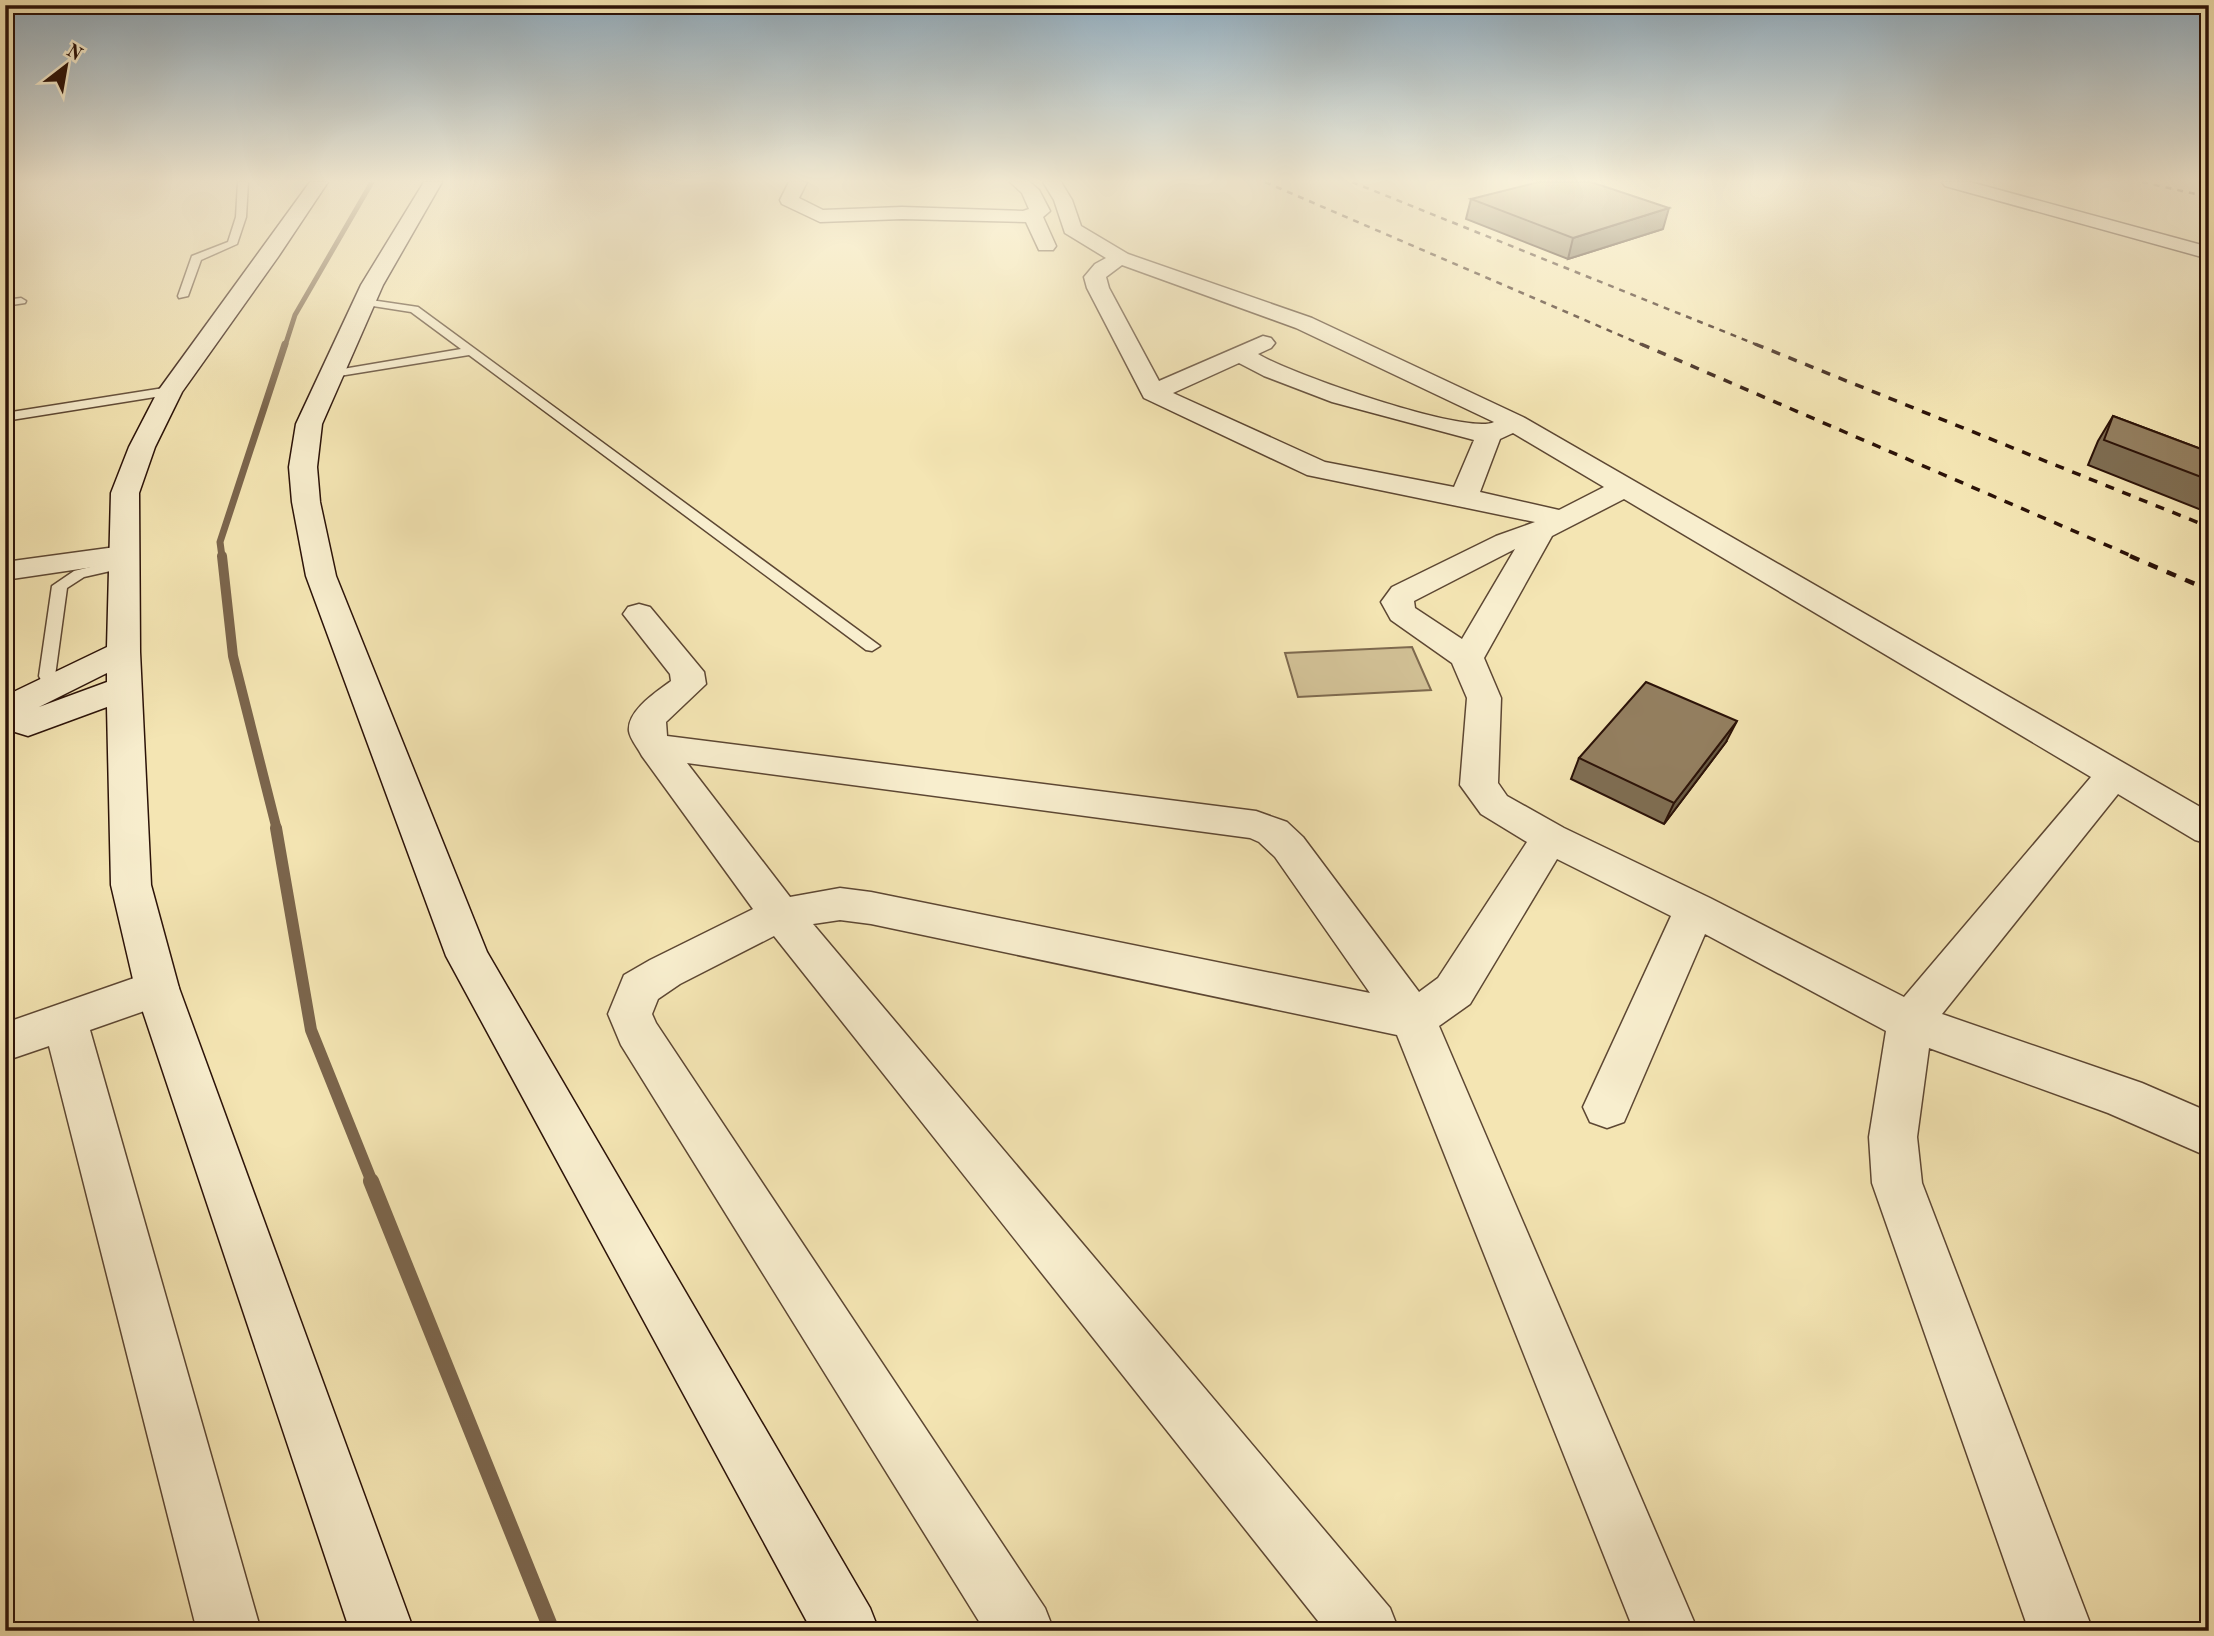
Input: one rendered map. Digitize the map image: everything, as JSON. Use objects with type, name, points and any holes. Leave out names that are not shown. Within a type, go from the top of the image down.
[{"type":"street","points":[[267,258],[170,391],[142,447],[125,493],[123,670],[131,885],[158,988],[382,1631]]},
{"type":"street","points":[[389,258],[364,302],[309,424],[303,467],[306,502],[321,576],[467,956],[847,1631]]},
{"type":"street","points":[[1120,258],[1102,268],[1095,277],[1098,288],[1153,393],[1317,469],[1464,498],[1551,524]]},
{"type":"street","points":[[1122,258],[1304,323],[1514,422],[2209,830]]},
{"type":"street","points":[[1153,393],[1304,323]]},
{"type":"street","points":[[1241,353],[1252,362],[1378,411],[1489,435],[1514,422]]},
{"type":"street","points":[[1464,498],[1489,435]]},
{"type":"street","points":[[1624,488],[1437,576],[1403,594],[1397,603],[1402,613],[1467,658],[1484,698],[1479,785],[1494,805],[1550,838],[1695,909],[1910,1022],[2125,1098],[2209,1135]]},
{"type":"street","points":[[1467,658],[1551,524]]},
{"type":"street","points":[[5,571],[123,559]]},
{"type":"street","points":[[639,614],[687,672],[690,684],[659,708],[649,721],[647,731],[655,747],[780,914],[1367,1631]]},
{"type":"street","points":[[5,710],[123,670]]},
{"type":"street","points":[[5,732],[123,670]]},
{"type":"street","points":[[655,747],[1256,825],[1273,832],[1289,847],[1414,1020],[1666,1631]]},
{"type":"street","points":[[2061,1631],[1897,1183],[1893,1137],[1910,1022],[2115,773]]},
{"type":"street","points":[[1022,1631],[637,1032],[630,1014],[639,988],[780,914],[840,904],[871,908],[1414,1020],[1454,990],[1550,838]]},
{"type":"street","points":[[1607,1107],[1695,909]]},
{"type":"street","points":[[5,1042],[158,988]]},
{"type":"street","points":[[65,1021],[229,1631]]},
{"type":"lane","points":[[183,296],[196,258]]},
{"type":"lane","points":[[5,303],[21,301]]},
{"type":"lane","points":[[364,302],[414,309],[872,646]]},
{"type":"lane","points":[[331,375],[471,352]]},
{"type":"lane","points":[[5,416],[170,391]]},
{"type":"lane","points":[[47,676],[61,586],[79,574],[123,559]]},
{"type":"shaded area","points":[[1412,647],[1431,690],[1298,697],[1285,653]]},
{"type":"building","points":[[2113,416],[2209,452],[2209,480],[2104,440]]},
{"type":"building","points":[[1646,682],[1737,721],[1674,803],[1579,758]]},
{"type":"waterway","points":[[285,346],[295,315],[328,258]]},
{"type":"waterway","points":[[222,557],[220,542],[285,344]]},
{"type":"waterway","points":[[222,556],[233,656],[277,830]]},
{"type":"waterway","points":[[276,828],[311,1030],[372,1182]]},
{"type":"waterway","points":[[371,1181],[552,1631]]},
{"type":"railway","points":[[1442,258],[1645,346]]},
{"type":"railway","points":[[1542,258],[1760,346]]},
{"type":"railway","points":[[1641,344],[2134,557]]},
{"type":"railway","points":[[1755,344],[2209,527]]},
{"type":"railway","points":[[2130,556],[2209,590]]}]
